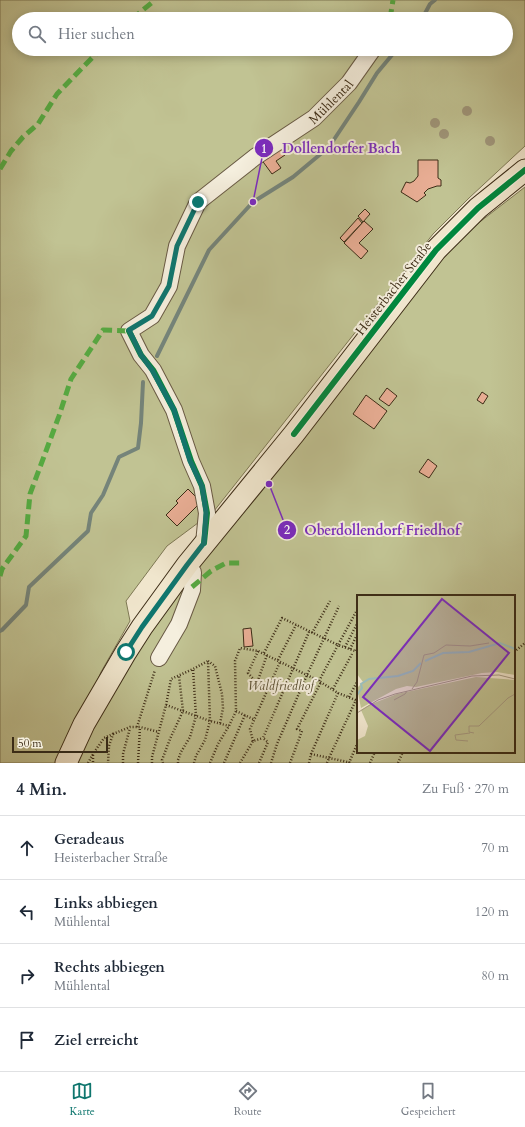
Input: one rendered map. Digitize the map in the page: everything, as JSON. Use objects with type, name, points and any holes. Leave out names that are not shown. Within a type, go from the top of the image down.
[{"type":"main road","name":"Heisterbacher Straße","points":[[66,763],[84,724],[126,652],[142,627],[204,543],[294,434],[436,250],[478,208],[525,170]]},
{"type":"street","name":"Mühlental","points":[[204,543],[206,512],[202,486],[190,461],[174,410],[152,370],[141,355],[129,330],[152,316],[169,286],[177,246],[198,202],[255,158],[314,118],[348,83],[368,56]]},
{"type":"street","points":[[159,658],[179,624],[192,590],[193,572],[187,565]]},
{"type":"path","points":[[240,763],[253,741],[263,738],[311,632],[330,601]]},
{"type":"path","points":[[271,763],[277,744],[339,606]]},
{"type":"path","points":[[290,763],[302,731],[297,729],[356,612]]},
{"type":"path","points":[[264,654],[282,618],[338,646],[357,652]]},
{"type":"path","points":[[344,647],[357,624]]},
{"type":"path","points":[[253,741],[250,729],[296,625]]},
{"type":"path","points":[[350,649],[357,635]]},
{"type":"path","points":[[515,651],[525,643]]},
{"type":"path","points":[[210,763],[218,744],[236,711],[235,661],[240,648],[258,651],[307,675],[338,693],[357,701],[327,763]]},
{"type":"path","points":[[258,651],[248,673],[257,683],[268,656]]},
{"type":"path","points":[[333,689],[352,654]]},
{"type":"path","points":[[138,763],[138,727],[159,658]]},
{"type":"path","points":[[152,763],[152,757],[166,705],[171,679],[208,661]]},
{"type":"path","points":[[194,763],[196,756],[205,740],[210,721],[208,661]]},
{"type":"path","points":[[208,661],[215,666],[222,694],[223,708],[220,724]]},
{"type":"path","points":[[178,763],[181,752],[190,737],[196,716],[193,669]]},
{"type":"path","points":[[163,763],[162,760],[183,710],[179,676]]},
{"type":"path","points":[[349,697],[357,682]]},
{"type":"path","points":[[309,763],[311,754],[338,693]]},
{"type":"path","points":[[166,705],[210,721],[229,726]]},
{"type":"path","points":[[236,711],[255,720]]},
{"type":"path","points":[[224,763],[244,716]]},
{"type":"path","points":[[123,763],[123,754],[130,727]]},
{"type":"path","points":[[88,763],[92,754],[104,738],[113,734],[130,727],[138,727],[159,732]]},
{"type":"path","points":[[108,763],[109,746],[113,734]]},
{"type":"path","points":[[259,763],[268,742],[263,738]]},
{"type":"path","points":[[311,754],[350,763],[357,745]]},
{"type":"path","points":[[370,763],[375,753]]},
{"type":"path","points":[[398,763],[403,753]]},
{"type":"path","points":[[92,754],[93,763]]},
{"type":"green space","points":[[0,0],[525,0],[525,146],[433,234],[214,511],[167,546],[126,601],[130,621],[101,672],[62,763],[0,763]]},
{"type":"green space","name":"Waldfriedhof","points":[[525,187],[525,763],[70,763],[152,619],[459,238]]},
{"type":"building","points":[[279,146],[285,155],[276,161],[281,168],[272,174],[261,159]]},
{"type":"building","points":[[418,160],[438,160],[438,178],[441,180],[441,186],[428,189],[424,193],[426,195],[417,202],[401,192],[406,182],[410,183],[414,181],[418,176]]},
{"type":"building","points":[[365,209],[370,214],[363,222],[358,216]]},
{"type":"building","points":[[358,218],[362,223],[344,242],[340,238]]},
{"type":"building","points":[[364,221],[373,229],[359,243],[368,251],[361,259],[344,243]]},
{"type":"building","points":[[387,388],[397,396],[389,406],[379,399]]},
{"type":"building","points":[[482,392],[488,396],[483,404],[477,400]]},
{"type":"building","points":[[366,395],[387,411],[374,429],[353,414]]},
{"type":"building","points":[[428,459],[437,466],[429,478],[419,472]]},
{"type":"building","points":[[188,489],[201,502],[177,526],[166,515],[178,503],[176,501]]},
{"type":"building","points":[[251,628],[253,646],[244,647],[243,629]]},
{"type":"waterway","points":[[426,12],[430,4],[435,0]]},
{"type":"waterway","points":[[157,356],[209,250],[253,202],[293,177],[329,147],[377,73],[391,56]]},
{"type":"waterway","points":[[0,631],[26,605],[29,587],[88,531],[91,513],[103,495],[119,457],[138,448],[143,382]]},
{"type":"marked path","points":[[140,12],[155,0]]},
{"type":"marked path","points":[[391,12],[393,0]]},
{"type":"marked path","points":[[0,169],[11,151],[23,137],[38,124],[57,94],[94,56]]},
{"type":"marked path","points":[[0,576],[2,569],[26,536],[30,494],[71,379],[103,330],[129,331]]},
{"type":"marked path","points":[[192,587],[211,571],[226,563],[241,563]]},
{"type":"cycle path","points":[[294,434],[436,250],[478,208],[525,170]]},
{"type":"cycle path","points":[[129,331],[141,355],[153,370],[174,410],[191,461],[202,486],[207,513],[204,543]]},
{"type":"place","name":"Dollendorfer Bach","points":[[253,202]]},
{"type":"place","name":"Oberdollendorf Friedhof","points":[[269,484]]},
{"type":"route","points":[[126,652],[142,627],[204,543],[206,512],[202,486],[190,461],[174,410],[152,370],[141,355],[129,330],[152,316],[169,286],[177,246],[198,202]]}]
